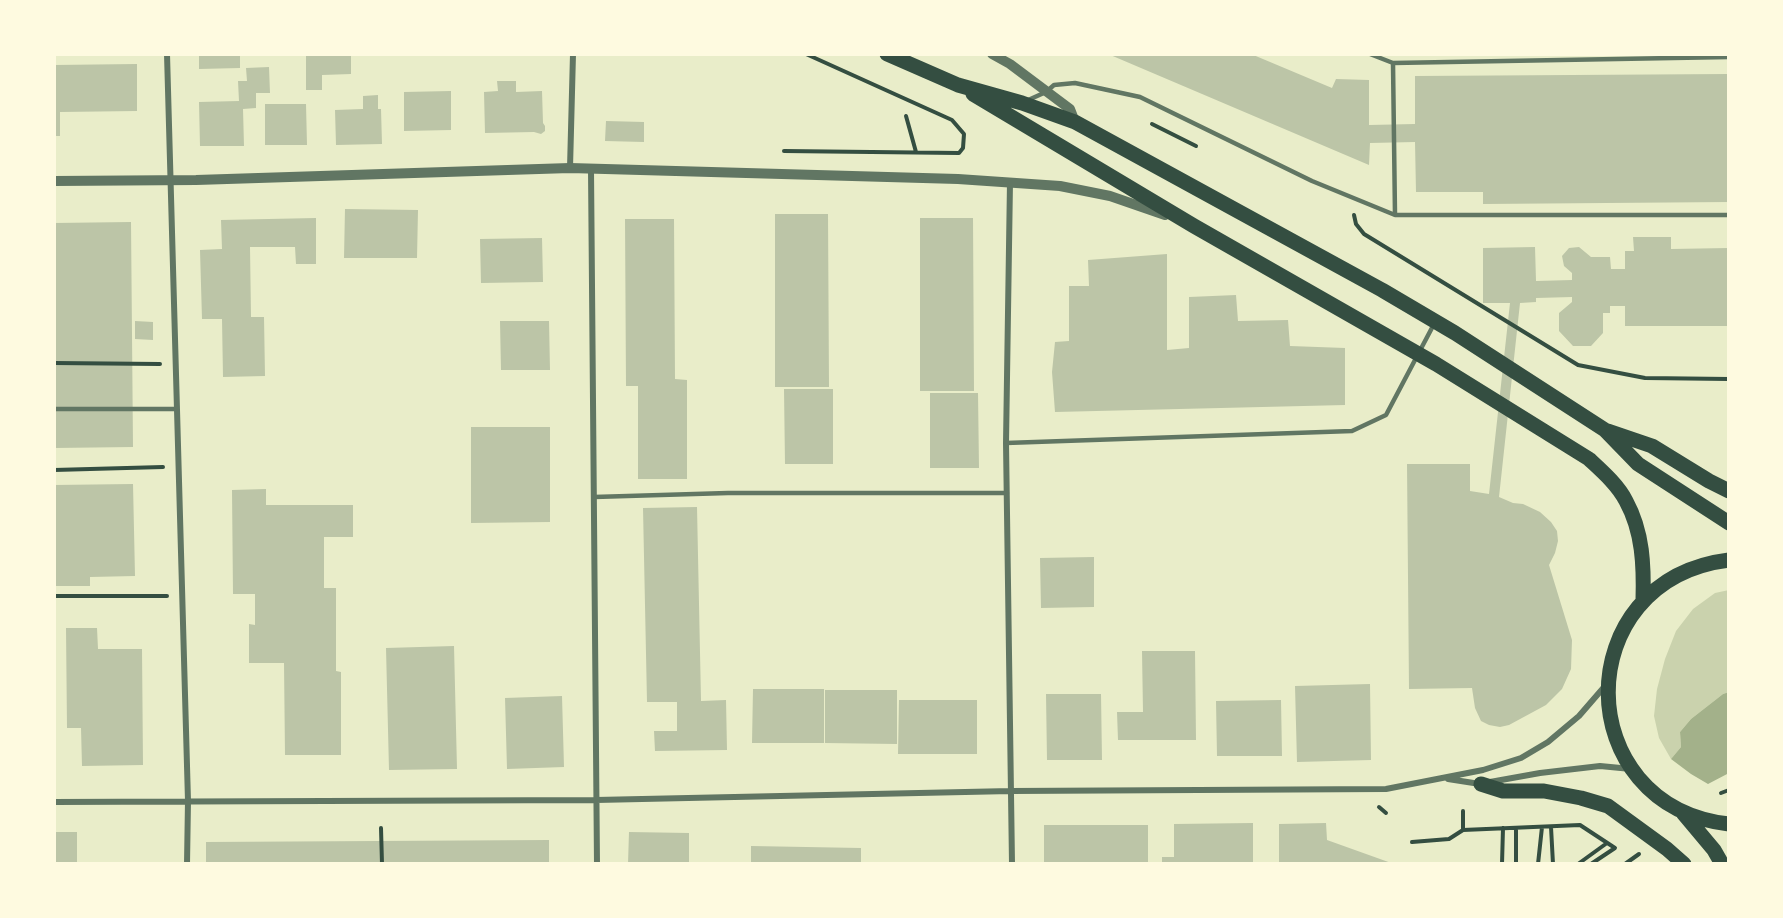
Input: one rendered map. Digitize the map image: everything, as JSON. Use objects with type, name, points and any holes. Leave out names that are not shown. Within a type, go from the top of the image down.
[{"type":"main road","points":[[887,54],[958,85],[1194,226],[1417,354],[1589,459],[1626,499],[1635,522],[1642,547],[1644,570],[1642,601]]},
{"type":"main road","points":[[958,85],[1022,102],[1075,122],[1352,273],[1435,322],[1605,430],[1638,464],[1729,523]]},
{"type":"main road","points":[[1605,430],[1652,446],[1729,491]]},
{"type":"main road","points":[[1722,864],[1714,850],[1681,811],[1653,792],[1631,770],[1611,724],[1608,684],[1610,664],[1619,637],[1625,624],[1642,601],[1654,590],[1680,574],[1703,565],[1729,560]]},
{"type":"main road","points":[[1481,784],[1503,791],[1544,791],[1608,806],[1684,864]]},
{"type":"main road","points":[[1681,811],[1729,824]]},
{"type":"street","points":[[167,54],[188,801],[187,864]]},
{"type":"street","points":[[570,168],[573,54]]},
{"type":"street","points":[[992,54],[1010,64],[1070,109],[1075,122]]},
{"type":"street","points":[[54,181],[171,180],[570,168],[957,179],[1060,186],[1110,196],[1194,226]]},
{"type":"street","points":[[591,170],[597,864]]},
{"type":"street","points":[[1010,182],[1006,444],[1012,864]]},
{"type":"street","points":[[54,802],[596,800],[1011,791],[1386,789],[1483,770],[1521,758],[1548,742],[1608,684]]},
{"type":"street","points":[[1444,778],[1481,784],[1540,773],[1600,766],[1631,770]]},
{"type":"lane","points":[[1371,54],[1394,63],[1729,57]]},
{"type":"lane","points":[[1394,63],[1395,215]]},
{"type":"lane","points":[[1022,102],[1046,92],[1054,85],[1075,83],[1140,97],[1301,176],[1395,215],[1729,215]]},
{"type":"lane","points":[[1006,444],[1352,431],[1386,415],[1435,322]]},
{"type":"lane","points":[[54,409],[177,409]]},
{"type":"lane","points":[[594,497],[728,493],[1007,493]]},
{"type":"path","points":[[773,151],[959,153],[963,148],[964,134],[952,120],[806,54]]},
{"type":"path","points":[[906,116],[916,152]]},
{"type":"path","points":[[1360,201],[1354,214],[1356,224],[1364,234],[1578,365],[1645,378],[1729,378]]},
{"type":"path","points":[[54,363],[176,364]]},
{"type":"path","points":[[54,470],[133,466],[179,467]]},
{"type":"path","points":[[54,596],[182,596]]},
{"type":"path","points":[[1721,793],[1729,790]]},
{"type":"path","points":[[1463,811],[1463,830]]},
{"type":"path","points":[[1412,842],[1449,839],[1463,830],[1580,825],[1614,848],[1591,864]]},
{"type":"path","points":[[1538,864],[1542,827]]},
{"type":"path","points":[[1551,827],[1553,864]]},
{"type":"path","points":[[381,828],[382,864]]},
{"type":"path","points":[[1502,864],[1503,828]]},
{"type":"path","points":[[1516,828],[1516,864]]},
{"type":"path","points":[[1578,864],[1607,843]]},
{"type":"path","points":[[1624,864],[1642,852]]},
{"type":"shaded area","points":[[1729,590],[1729,692],[1723,694],[1691,719],[1680,732],[1681,747],[1671,759],[1659,738],[1654,716],[1657,689],[1665,659],[1676,631],[1693,609],[1715,593]]},
{"type":"shaded area","points":[[1729,692],[1729,773],[1708,784],[1671,759],[1681,747],[1680,732],[1691,719],[1723,694]]},
{"type":"building","points":[[199,54],[240,54],[240,68],[199,69]]},
{"type":"building","points":[[306,54],[351,54],[351,74],[322,75],[322,90],[306,90]]},
{"type":"building","points":[[1108,54],[1251,54],[1332,88],[1336,79],[1369,80],[1369,125],[1415,124],[1415,76],[1729,74],[1729,202],[1483,204],[1483,192],[1416,192],[1415,142],[1370,143],[1369,165]]},
{"type":"building","points":[[137,64],[137,111],[60,112],[60,136],[54,136],[54,65]]},
{"type":"building","points":[[269,67],[270,93],[256,93],[256,108],[243,109],[244,146],[200,146],[199,102],[239,101],[238,81],[247,81],[246,68]]},
{"type":"building","points":[[497,81],[516,81],[516,92],[542,91],[545,131],[541,134],[534,132],[485,133],[484,92],[498,91]]},
{"type":"building","points":[[451,91],[451,130],[404,131],[404,92]]},
{"type":"building","points":[[378,95],[378,109],[381,109],[382,144],[336,145],[335,110],[363,109],[363,96]]},
{"type":"building","points":[[265,104],[306,104],[307,145],[265,145]]},
{"type":"building","points":[[606,121],[644,122],[644,142],[605,141]]},
{"type":"building","points":[[345,209],[418,210],[417,258],[344,258]]},
{"type":"building","points":[[775,214],[828,214],[829,387],[775,387]]},
{"type":"building","points":[[316,218],[316,264],[296,264],[295,247],[250,247],[251,317],[264,317],[265,376],[223,377],[222,319],[202,319],[200,250],[222,249],[221,220]]},
{"type":"building","points":[[920,218],[973,218],[974,391],[920,391]]},
{"type":"building","points":[[625,219],[674,219],[675,379],[687,380],[687,479],[638,479],[638,386],[626,386]]},
{"type":"building","points":[[131,222],[133,447],[54,448],[54,223]]},
{"type":"building","points":[[1633,237],[1671,237],[1671,249],[1729,248],[1729,326],[1625,326],[1625,306],[1610,306],[1610,313],[1603,313],[1603,333],[1591,346],[1573,346],[1559,331],[1559,313],[1572,302],[1572,297],[1536,298],[1536,302],[1520,303],[1499,497],[1540,512],[1557,531],[1558,541],[1549,565],[1572,640],[1571,669],[1562,689],[1546,705],[1509,725],[1500,727],[1489,725],[1481,721],[1475,708],[1472,688],[1409,689],[1407,464],[1470,464],[1470,491],[1489,494],[1510,303],[1483,303],[1483,248],[1535,247],[1536,281],[1572,280],[1572,273],[1564,266],[1562,256],[1569,248],[1579,247],[1591,257],[1610,257],[1611,269],[1625,269],[1625,251],[1634,251]]},
{"type":"building","points":[[542,238],[543,282],[481,283],[480,239]]},
{"type":"building","points":[[1167,254],[1167,350],[1189,348],[1189,297],[1236,295],[1238,321],[1288,320],[1290,346],[1345,348],[1345,405],[1055,412],[1052,372],[1055,342],[1069,341],[1069,286],[1089,286],[1088,260]]},
{"type":"building","points":[[135,321],[153,322],[153,340],[135,339]]},
{"type":"building","points":[[500,321],[549,321],[550,370],[501,370]]},
{"type":"building","points":[[784,389],[833,389],[833,464],[785,464]]},
{"type":"building","points":[[930,393],[978,393],[979,468],[930,468]]},
{"type":"building","points":[[471,427],[550,427],[550,522],[471,523]]},
{"type":"building","points":[[133,484],[135,576],[90,577],[90,586],[54,586],[54,485]]},
{"type":"building","points":[[266,489],[266,505],[353,505],[353,537],[324,537],[324,588],[336,588],[336,671],[341,672],[341,755],[285,755],[284,663],[249,663],[249,624],[255,625],[255,594],[233,594],[232,490]]},
{"type":"building","points":[[697,507],[701,701],[726,700],[727,750],[655,751],[654,731],[677,731],[677,702],[647,702],[643,508]]},
{"type":"building","points":[[1094,557],[1094,607],[1041,608],[1040,558]]},
{"type":"building","points":[[66,628],[97,628],[98,649],[142,649],[143,765],[82,766],[81,728],[67,728]]},
{"type":"building","points":[[454,646],[457,769],[389,770],[386,648]]},
{"type":"building","points":[[1142,651],[1195,651],[1196,740],[1118,740],[1117,712],[1143,712]]},
{"type":"building","points":[[1370,684],[1371,760],[1297,762],[1295,686]]},
{"type":"building","points":[[753,689],[824,689],[824,743],[752,743]]},
{"type":"building","points":[[825,690],[897,690],[897,744],[825,743]]},
{"type":"building","points":[[1046,694],[1101,694],[1102,760],[1047,760]]},
{"type":"building","points":[[562,696],[564,767],[507,769],[505,698]]},
{"type":"building","points":[[899,700],[977,700],[977,754],[898,754]]},
{"type":"building","points":[[1281,700],[1282,756],[1217,756],[1216,701]]},
{"type":"building","points":[[1253,823],[1253,864],[1162,864],[1162,857],[1174,857],[1174,824]]},
{"type":"building","points":[[1326,823],[1327,840],[1394,864],[1279,864],[1279,824]]},
{"type":"building","points":[[1044,825],[1148,825],[1148,864],[1044,864]]},
{"type":"building","points":[[54,832],[77,832],[77,864],[54,864]]},
{"type":"building","points":[[629,832],[689,833],[689,864],[628,864]]},
{"type":"building","points":[[549,840],[549,864],[206,864],[206,842]]},
{"type":"building","points":[[751,846],[861,848],[861,864],[751,864]]}]
